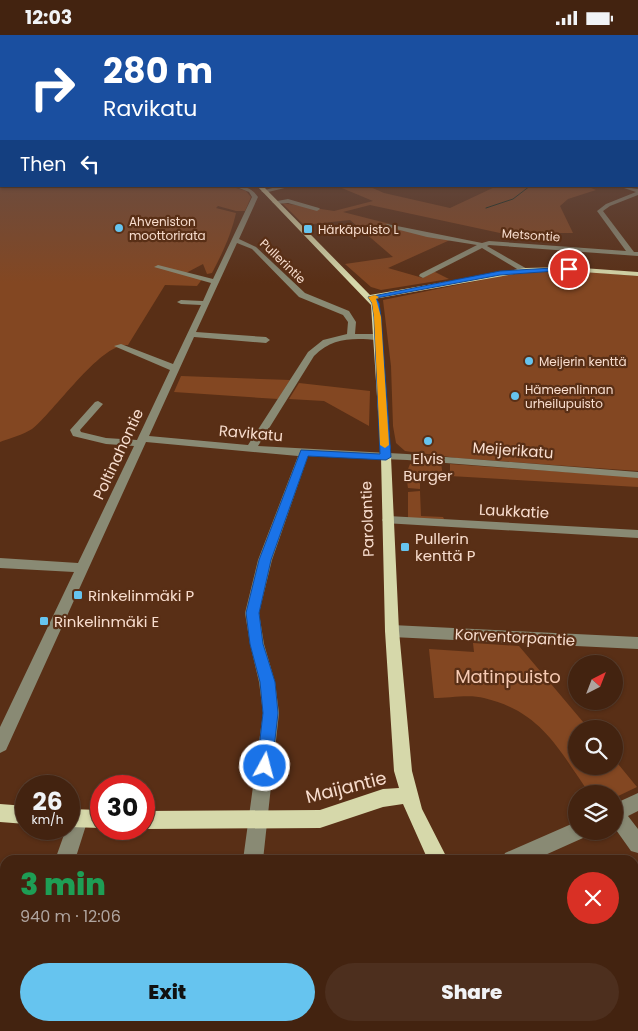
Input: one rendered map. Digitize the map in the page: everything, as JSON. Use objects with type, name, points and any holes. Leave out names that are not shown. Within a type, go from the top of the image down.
[{"type":"main road","points":[[263,190],[338,267],[371,297],[525,270],[569,269],[638,274]]},
{"type":"main road","name":"Parolantie","points":[[371,297],[375,303],[378,337],[386,457],[392,631],[403,771],[414,811],[436,855]]},
{"type":"main road","name":"Maijantie","points":[[155,819],[258,821],[320,819],[383,798],[409,795]]},
{"type":"main road","points":[[0,813],[15,814]]},
{"type":"street","name":"Poltinahontie","points":[[0,745],[236,240],[255,197],[250,190]]},
{"type":"street","points":[[635,254],[600,211],[608,205],[638,192]]},
{"type":"street","points":[[275,202],[288,201],[317,209]]},
{"type":"street","points":[[387,226],[482,245]]},
{"type":"street","name":"Pullerintie","points":[[236,240],[254,248],[302,295],[346,313],[352,322],[352,336]]},
{"type":"street","name":"Metsontie","points":[[423,276],[482,245],[530,245],[635,254]]},
{"type":"street","name":"Metsontie","points":[[482,245],[525,270]]},
{"type":"street","points":[[158,267],[216,282]]},
{"type":"street","points":[[181,302],[207,303]]},
{"type":"street","points":[[192,334],[266,340]]},
{"type":"street","points":[[252,447],[311,354],[320,343],[332,338],[352,336],[378,337]]},
{"type":"street","points":[[118,346],[176,369]]},
{"type":"street","name":"Ravikatu","points":[[98,404],[75,430],[78,434],[106,441],[252,447],[304,453],[386,457]]},
{"type":"street","points":[[254,855],[271,713],[268,682],[257,644],[252,613],[265,560],[304,453]]},
{"type":"street","name":"Meijerikatu","points":[[386,457],[638,475]]},
{"type":"street","name":"Laukkatie","points":[[388,520],[638,534]]},
{"type":"street","points":[[0,563],[83,568]]},
{"type":"street","name":"Korventorpantie","points":[[392,631],[638,643]]},
{"type":"street","points":[[623,809],[638,802]]},
{"type":"street","points":[[623,825],[638,844]]},
{"type":"street","points":[[523,855],[568,835]]},
{"type":"street","points":[[66,855],[69,840]]},
{"type":"green space","points":[[0,190],[246,191],[251,197],[245,211],[236,211],[218,206],[216,208],[236,213],[232,229],[212,273],[207,274],[203,264],[186,273],[203,278],[197,286],[165,285],[128,345],[117,347],[105,354],[78,379],[32,429],[0,442]]},
{"type":"green space","points":[[348,190],[378,190],[450,208],[487,190],[595,190],[568,199],[560,206],[573,233],[500,233],[370,205],[343,212],[390,224],[386,226],[450,240],[388,268],[423,278],[433,271],[449,279],[381,290],[371,287],[345,264],[393,257],[350,220],[304,225],[282,203],[334,211],[373,201]]},
{"type":"green space","name":"Hämeenlinnan urheilupuisto","points":[[577,271],[638,276],[638,471],[457,458],[405,451],[396,443],[393,426],[391,366],[383,300],[501,276],[529,272]]},
{"type":"green space","points":[[181,376],[290,380],[278,399],[174,392]]},
{"type":"green space","points":[[299,383],[370,391],[369,426],[324,401],[289,399]]},
{"type":"green space","points":[[441,463],[443,476],[420,474],[420,489],[408,488],[406,474],[410,464]]},
{"type":"green space","points":[[450,464],[638,477],[638,487],[450,476]]},
{"type":"green space","points":[[420,491],[421,516],[443,517],[444,519],[408,518],[408,492]]},
{"type":"green space","name":"Matinpuisto","points":[[473,643],[519,646],[568,704],[568,710],[573,710],[581,720],[568,720],[568,762],[547,734],[535,723],[504,704],[478,697],[434,698],[429,649],[474,652]]},
{"type":"green space","name":"Matinpuisto","points":[[623,770],[637,787],[623,794],[623,785],[584,785],[577,775],[623,775]]},
{"type":"waterway","points":[[486,208],[513,199],[524,190]]},
{"type":"slow traffic","points":[[375,297],[371,297],[375,303],[377,317],[385,445]]},
{"type":"place","name":"Ahveniston moottorirata","points":[[119,228]]},
{"type":"place","name":"Härkäpuisto L","points":[[308,229]]},
{"type":"place","name":"Meijerin kenttä","points":[[529,361]]},
{"type":"place","name":"Hämeenlinnan urheilupuisto","points":[[515,396]]},
{"type":"place","name":"Elvis Burger","points":[[428,441]]},
{"type":"place","name":"Pullerin kenttä P","points":[[405,547]]},
{"type":"place","name":"Rinkelinmäki P","points":[[78,595]]},
{"type":"place","name":"Rinkelinmäki E","points":[[44,621]]},
{"type":"route","points":[[265,766],[271,713],[268,682],[257,644],[252,613],[265,560],[304,453],[386,457],[377,317],[375,303],[371,297],[500,273],[525,270],[569,269]]}]
